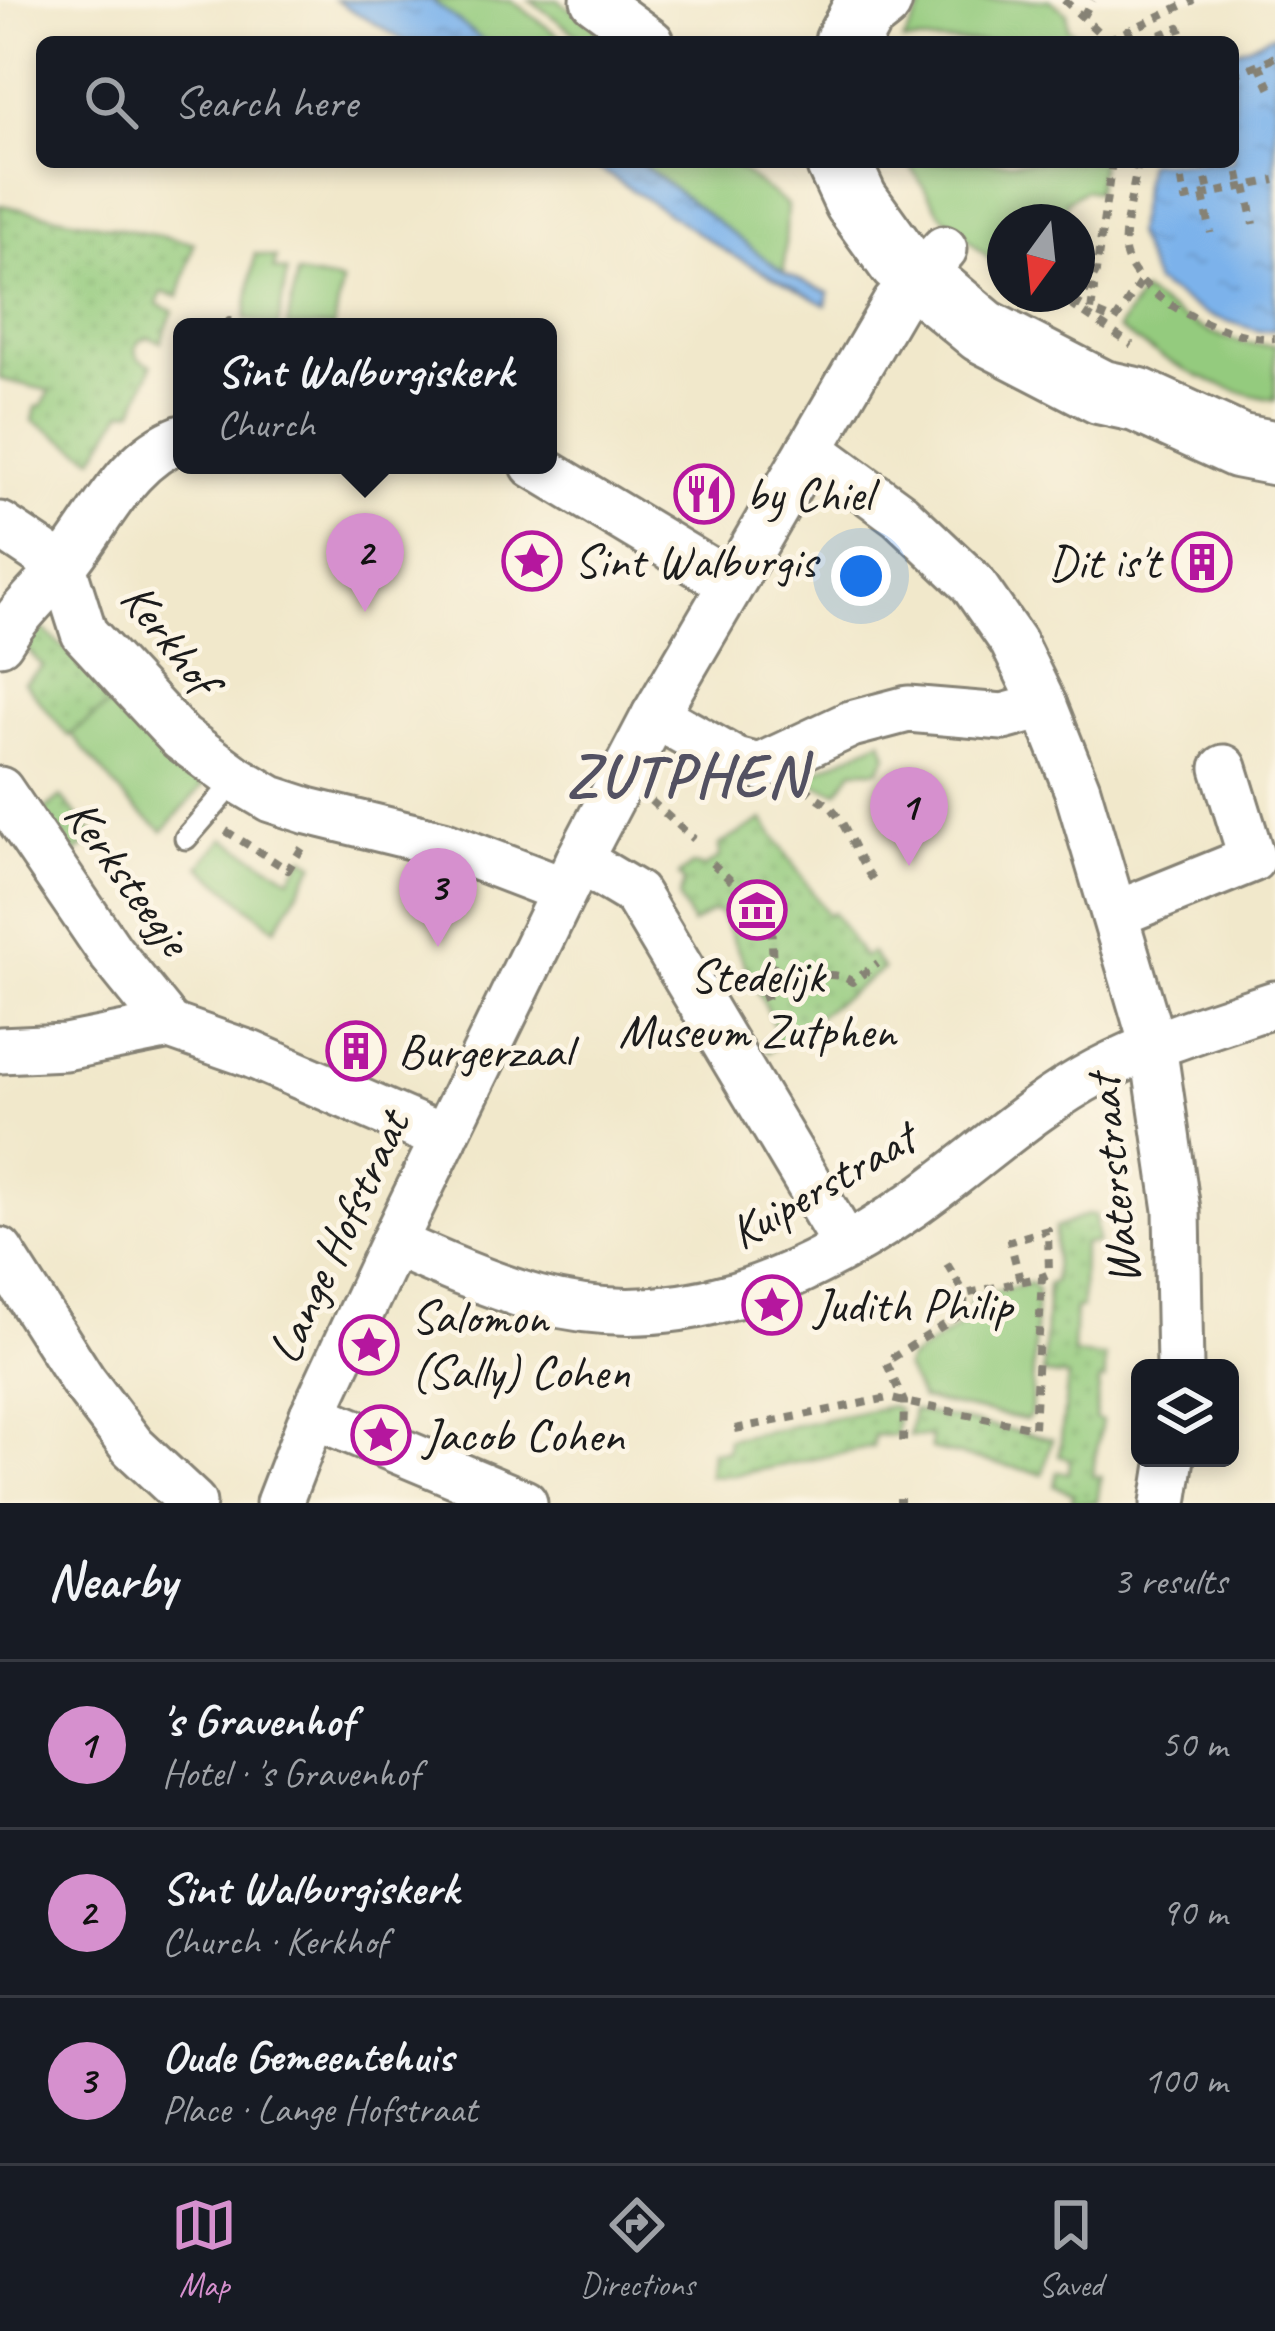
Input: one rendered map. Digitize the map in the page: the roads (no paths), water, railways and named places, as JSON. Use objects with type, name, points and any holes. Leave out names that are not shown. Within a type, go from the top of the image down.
[{"type":"street","points":[[594,0],[643,36]]},
{"type":"street","points":[[851,36],[862,14],[880,0]]},
{"type":"street","points":[[883,36],[898,0]]},
{"type":"street","points":[[841,168],[878,236],[1033,319],[1111,371],[1144,378],[1209,435],[1275,453]]},
{"type":"street","points":[[878,168],[931,264]]},
{"type":"street","name":"Lange Hofstraat","points":[[280,1503],[314,1415],[393,1243],[571,875],[655,715],[895,304],[931,264]]},
{"type":"street","name":"Kerkhof","points":[[173,442],[134,468],[63,567],[84,633],[181,738],[271,799],[636,894],[846,1246]]},
{"type":"street","name":"Waterstraat","points":[[810,449],[900,515],[972,583],[1013,642],[1044,706],[1077,789],[1154,1045],[1177,1210],[1180,1359]]},
{"type":"street","points":[[549,474],[730,583]]},
{"type":"street","points":[[0,525],[63,567],[18,614],[0,642]]},
{"type":"street","points":[[655,715],[736,761],[759,767],[850,724],[908,709],[1003,717],[1044,706]]},
{"type":"street","points":[[1116,914],[1252,859],[1224,768]]},
{"type":"street","name":"Kerksteegje","points":[[0,790],[111,952],[170,1026]]},
{"type":"street","name":"Kuiperstraat","points":[[393,1243],[479,1280],[541,1300],[601,1311],[658,1312],[767,1288],[912,1205],[1000,1135],[1093,1074],[1154,1045],[1275,1004]]},
{"type":"street","points":[[0,1051],[65,1047],[170,1026],[250,1054],[444,1138]]},
{"type":"street","points":[[0,1251],[83,1381],[133,1447],[193,1503]]},
{"type":"street","points":[[314,1415],[524,1503]]},
{"type":"street","points":[[1164,1503],[1170,1467]]},
{"type":"lane","points":[[186,838],[237,779]]},
{"type":"water","points":[[335,0],[431,0],[477,36],[396,36]]},
{"type":"water","points":[[1275,34],[1275,330],[1259,331],[1205,314],[1155,283],[1135,233],[1146,168],[1239,168],[1239,49]]},
{"type":"water","points":[[598,168],[647,168],[784,273],[829,293],[826,305],[727,252]]},
{"type":"place","name":"by Chiel","points":[[704,494]]},
{"type":"place","name":"Sint Walburgis","points":[[532,561]]},
{"type":"place","name":"Dit is't","points":[[1202,562]]},
{"type":"place","name":"Sint Walburgiskerk","points":[[365,612]]},
{"type":"place","name":"'s Gravenhof","points":[[909,866]]},
{"type":"place","name":"Stedelijk Museum Zutphen","points":[[757,910]]},
{"type":"place","name":"Oude Gemeentehuis","points":[[438,947]]},
{"type":"place","name":"Burgerzaal","points":[[356,1051]]},
{"type":"place","name":"Judith Philip","points":[[772,1305]]},
{"type":"place","name":"Salomon (Sally) Cohen","points":[[369,1345]]},
{"type":"place","name":"Jacob Cohen","points":[[381,1435]]},
{"type":"district","name":"ZUTPHEN","points":[[687,775]]}]
